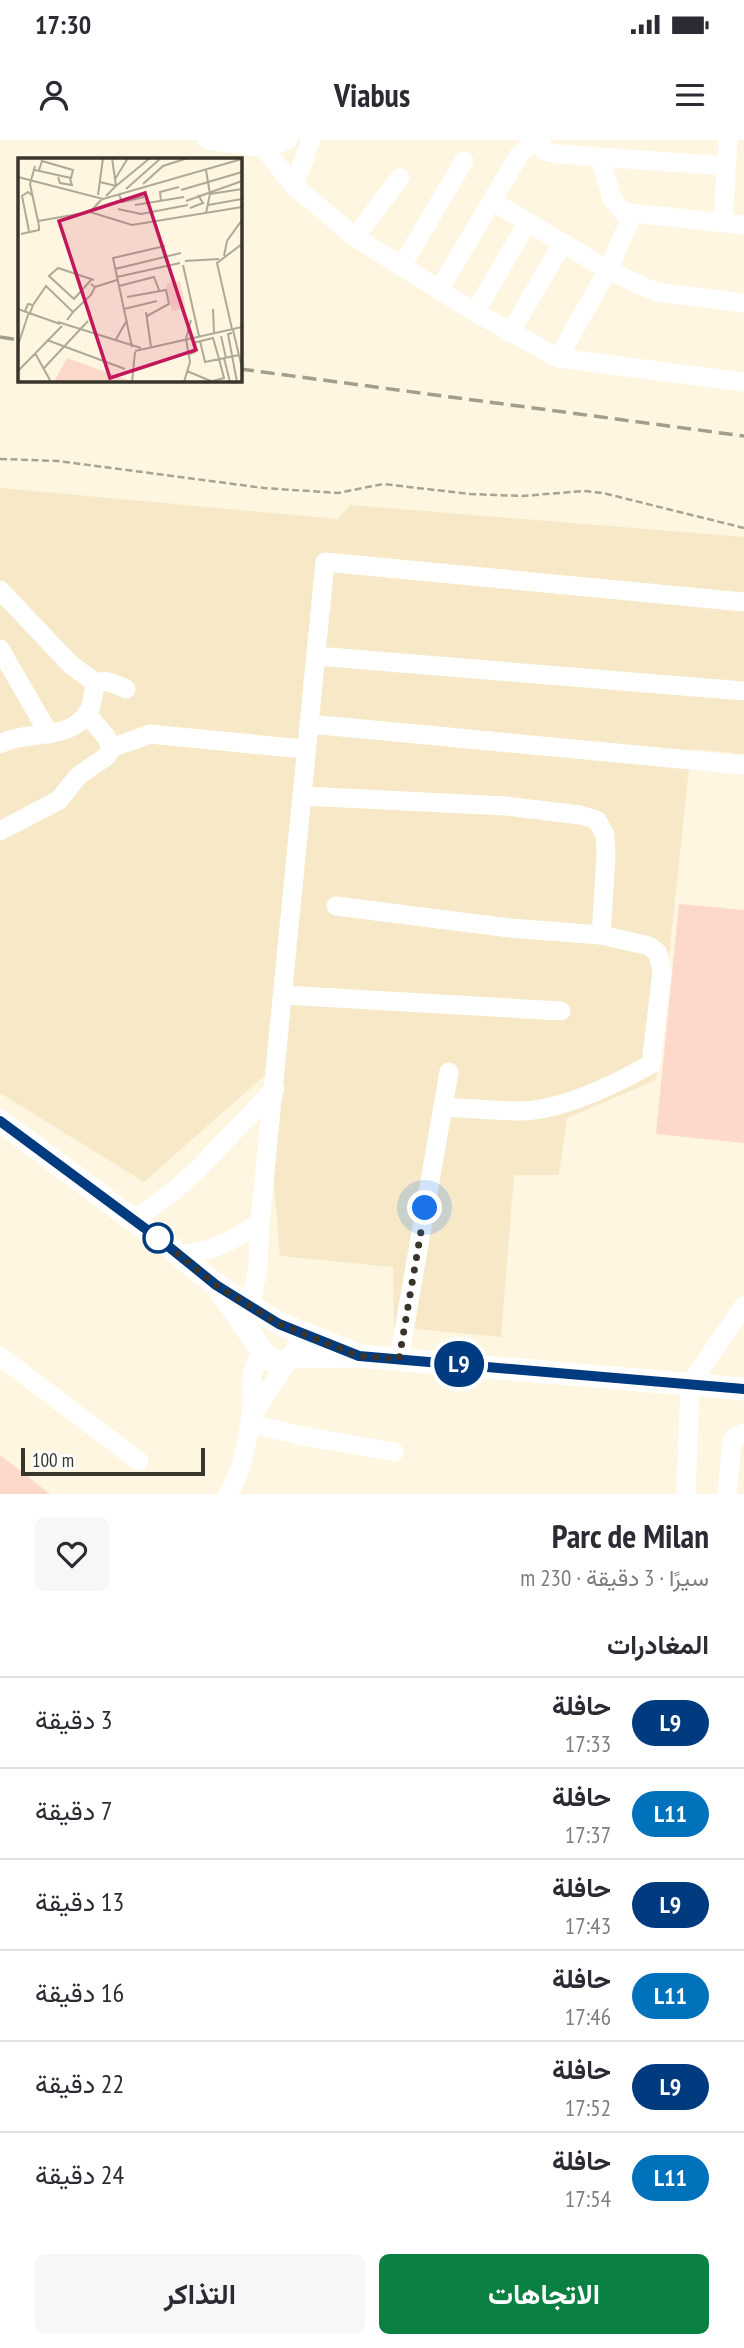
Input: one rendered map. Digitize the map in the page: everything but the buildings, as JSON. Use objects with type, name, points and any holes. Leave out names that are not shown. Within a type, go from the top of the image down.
[{"type":"main road","points":[[0,1121],[134,1220],[216,1285],[286,1326],[359,1356]]},
{"type":"main road","points":[[216,1285],[262,1351],[272,1361],[359,1356],[744,1389]]},
{"type":"main road","points":[[262,1351],[260,1340],[267,1328],[286,1326]]},
{"type":"main road","points":[[286,1326],[299,1342],[291,1358]]},
{"type":"street","points":[[207,140],[264,148],[288,140]]},
{"type":"street","points":[[294,187],[311,140]]},
{"type":"street","points":[[439,290],[519,155],[537,140],[544,151],[550,153],[726,166]]},
{"type":"street","points":[[723,222],[728,140]]},
{"type":"street","points":[[264,148],[294,187],[355,237],[510,333],[558,358],[744,382]]},
{"type":"street","points":[[600,156],[612,198],[623,212],[744,225]]},
{"type":"street","points":[[401,267],[464,161]]},
{"type":"street","points":[[355,237],[400,178]]},
{"type":"street","points":[[492,201],[608,270],[657,292],[744,303]]},
{"type":"street","points":[[558,358],[608,270],[634,213]]},
{"type":"street","points":[[475,312],[528,222]]},
{"type":"street","points":[[510,333],[563,243]]},
{"type":"street","points":[[251,1306],[258,1265],[325,562],[744,601]]},
{"type":"street","points":[[0,590],[71,665],[96,683]]},
{"type":"street","points":[[0,649],[49,734]]},
{"type":"street","points":[[316,656],[744,691]]},
{"type":"street","points":[[96,683],[112,682],[125,689]]},
{"type":"street","points":[[0,744],[18,736],[63,731],[76,724],[87,713],[96,683]]},
{"type":"street","points":[[87,713],[107,738],[111,748]]},
{"type":"street","points":[[310,724],[744,765]]},
{"type":"street","points":[[0,831],[59,800],[78,776],[107,756],[111,748],[150,734],[303,749]]},
{"type":"street","points":[[303,796],[506,806],[580,815],[597,820],[605,835],[606,856],[601,935]]},
{"type":"street","points":[[336,906],[510,928],[601,935],[649,946],[658,953],[662,971],[651,1064],[631,1076],[556,1107],[521,1111],[443,1107]]},
{"type":"street","points":[[284,995],[561,1011]]},
{"type":"street","points":[[399,1359],[449,1072]]},
{"type":"street","points":[[134,1220],[196,1171],[275,1088]]},
{"type":"street","points":[[180,1255],[210,1251],[223,1246],[260,1222]]},
{"type":"street","points":[[686,1494],[690,1384],[744,1307]]},
{"type":"street","points":[[228,1494],[241,1468],[250,1419],[253,1373],[262,1351]]},
{"type":"street","points":[[0,1356],[139,1461]]},
{"type":"street","points":[[250,1419],[291,1358]]},
{"type":"street","points":[[250,1419],[303,1436],[394,1452]]},
{"type":"street","points":[[727,1494],[732,1442],[734,1437],[744,1433]]},
{"type":"path","points":[[0,459],[58,461],[264,488],[338,493],[383,484],[471,494],[522,496],[584,491],[744,528]]},
{"type":"shaded area","points":[[0,488],[338,519],[350,505],[744,537],[744,754],[691,749],[656,1080],[567,1118],[559,1175],[514,1175],[501,1337],[394,1327],[393,1267],[280,1256],[265,1075],[144,1182],[0,1093]]},
{"type":"shaded area","points":[[679,904],[744,910],[744,1143],[656,1134]]},
{"type":"shaded area","points":[[0,1455],[50,1494],[0,1494]]},
{"type":"railway","points":[[0,337],[18,340]]},
{"type":"railway","points":[[242,369],[744,436]]},
{"type":"bus line","name":"L9","points":[[0,1121],[158,1238],[216,1285],[279,1324],[359,1356],[744,1389]]},
{"type":"route","points":[[158,1238],[216,1285],[279,1324],[359,1356],[399,1359],[425,1208]]}]
